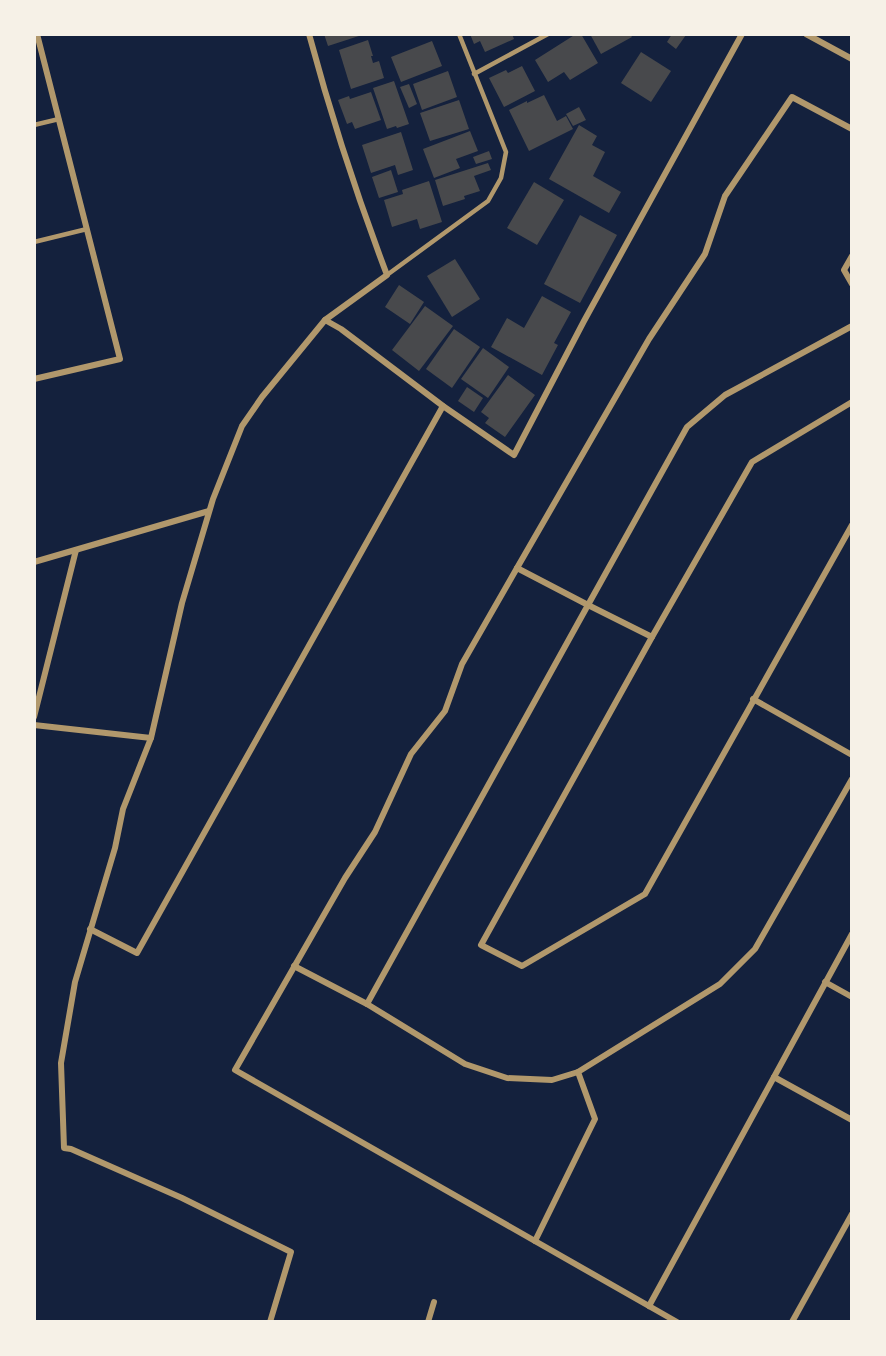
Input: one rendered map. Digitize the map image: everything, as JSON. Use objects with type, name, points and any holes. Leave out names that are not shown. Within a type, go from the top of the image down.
[{"type":"street","points":[[34,379],[120,359],[37,34]]},
{"type":"street","points":[[270,1322],[291,1252],[182,1198],[71,1149],[64,1149],[61,1063],[75,982],[115,848],[123,809],[151,738],[183,603],[209,511],[242,426],[262,396],[325,320],[387,275],[339,139],[309,34]]},
{"type":"street","points":[[325,320],[342,329],[443,406],[514,455],[584,321],[742,34]]},
{"type":"street","points":[[806,34],[852,59]]},
{"type":"street","points":[[677,1322],[235,1070],[345,878],[375,832],[411,754],[445,711],[462,664],[517,568],[649,339],[705,254],[724,196],[792,97],[852,129]]},
{"type":"street","points":[[852,256],[844,270],[852,284]]},
{"type":"street","points":[[367,1004],[687,428],[725,395],[852,326]]},
{"type":"street","points":[[852,402],[752,462],[481,945],[522,966],[645,894],[852,525]]},
{"type":"street","points":[[90,929],[137,953],[443,406]]},
{"type":"street","points":[[34,562],[209,511]]},
{"type":"street","points":[[34,717],[76,550]]},
{"type":"street","points":[[517,568],[652,637]]},
{"type":"street","points":[[753,699],[852,755]]},
{"type":"street","points":[[34,725],[151,738]]},
{"type":"street","points":[[294,966],[367,1004],[465,1064],[507,1078],[552,1080],[578,1072],[720,984],[755,949],[852,779]]},
{"type":"street","points":[[649,1306],[852,934]]},
{"type":"street","points":[[825,982],[852,997]]},
{"type":"street","points":[[535,1241],[595,1119],[578,1072]]},
{"type":"street","points":[[774,1077],[852,1120]]},
{"type":"street","points":[[792,1322],[852,1214]]},
{"type":"street","points":[[428,1322],[434,1302]]},
{"type":"lane","points":[[387,275],[488,201],[501,178],[506,153],[459,34]]},
{"type":"lane","points":[[474,74],[548,34]]},
{"type":"lane","points":[[34,125],[59,119]]},
{"type":"lane","points":[[34,242],[87,228]]},
{"type":"building","points":[[324,34],[362,34],[362,35],[328,46]]},
{"type":"building","points":[[470,34],[512,34],[514,39],[485,52],[480,41],[474,44]]},
{"type":"building","points":[[576,34],[581,34],[598,63],[570,80],[564,72],[548,82],[535,60]]},
{"type":"building","points":[[590,34],[630,34],[632,37],[601,54]]},
{"type":"building","points":[[672,34],[686,35],[676,49],[667,42]]},
{"type":"building","points":[[368,40],[373,63],[379,61],[384,78],[351,89],[339,50]]},
{"type":"building","points":[[432,41],[442,66],[401,82],[391,57]]},
{"type":"building","points":[[641,52],[671,71],[651,102],[621,83]]},
{"type":"building","points":[[522,66],[535,91],[504,107],[489,78]]},
{"type":"building","points":[[448,71],[457,97],[422,110],[413,84]]},
{"type":"building","points":[[394,81],[409,124],[387,129],[373,88]]},
{"type":"building","points":[[409,84],[417,104],[409,108],[400,87]]},
{"type":"building","points":[[371,92],[381,120],[355,129],[352,122],[347,124],[338,100],[349,96],[350,99]]},
{"type":"building","points":[[544,95],[557,121],[566,116],[573,129],[529,151],[509,110]]},
{"type":"building","points":[[459,100],[469,129],[430,141],[420,113]]},
{"type":"building","points":[[579,107],[586,120],[573,126],[566,114]]},
{"type":"building","points":[[579,125],[597,136],[592,145],[605,152],[593,176],[621,192],[609,213],[549,179]]},
{"type":"building","points":[[470,131],[478,151],[456,159],[460,168],[434,178],[423,149]]},
{"type":"building","points":[[401,132],[413,170],[398,175],[395,165],[371,173],[362,145]]},
{"type":"building","points":[[489,151],[492,159],[476,164],[473,157]]},
{"type":"building","points":[[488,163],[491,170],[474,176],[480,191],[443,206],[435,180]]},
{"type":"building","points":[[391,170],[398,192],[379,198],[372,177]]},
{"type":"building","points":[[429,181],[442,222],[420,229],[417,219],[392,227],[384,200],[403,194],[402,190]]},
{"type":"building","points":[[534,182],[564,200],[537,245],[507,228]]},
{"type":"building","points":[[580,215],[617,235],[580,303],[544,284]]},
{"type":"building","points":[[455,259],[480,299],[452,317],[427,276]]},
{"type":"building","points":[[399,285],[424,302],[410,324],[385,307]]},
{"type":"building","points":[[542,296],[571,312],[554,343],[558,345],[542,375],[491,347],[507,318],[524,328]]},
{"type":"building","points":[[425,306],[453,326],[419,371],[392,350]]},
{"type":"building","points":[[454,329],[480,347],[452,388],[426,369]]},
{"type":"building","points":[[483,348],[509,367],[488,398],[461,379]]},
{"type":"building","points":[[508,375],[535,395],[505,437],[485,423],[489,418],[481,412]]},
{"type":"building","points":[[467,387],[483,398],[474,412],[458,401]]}]
